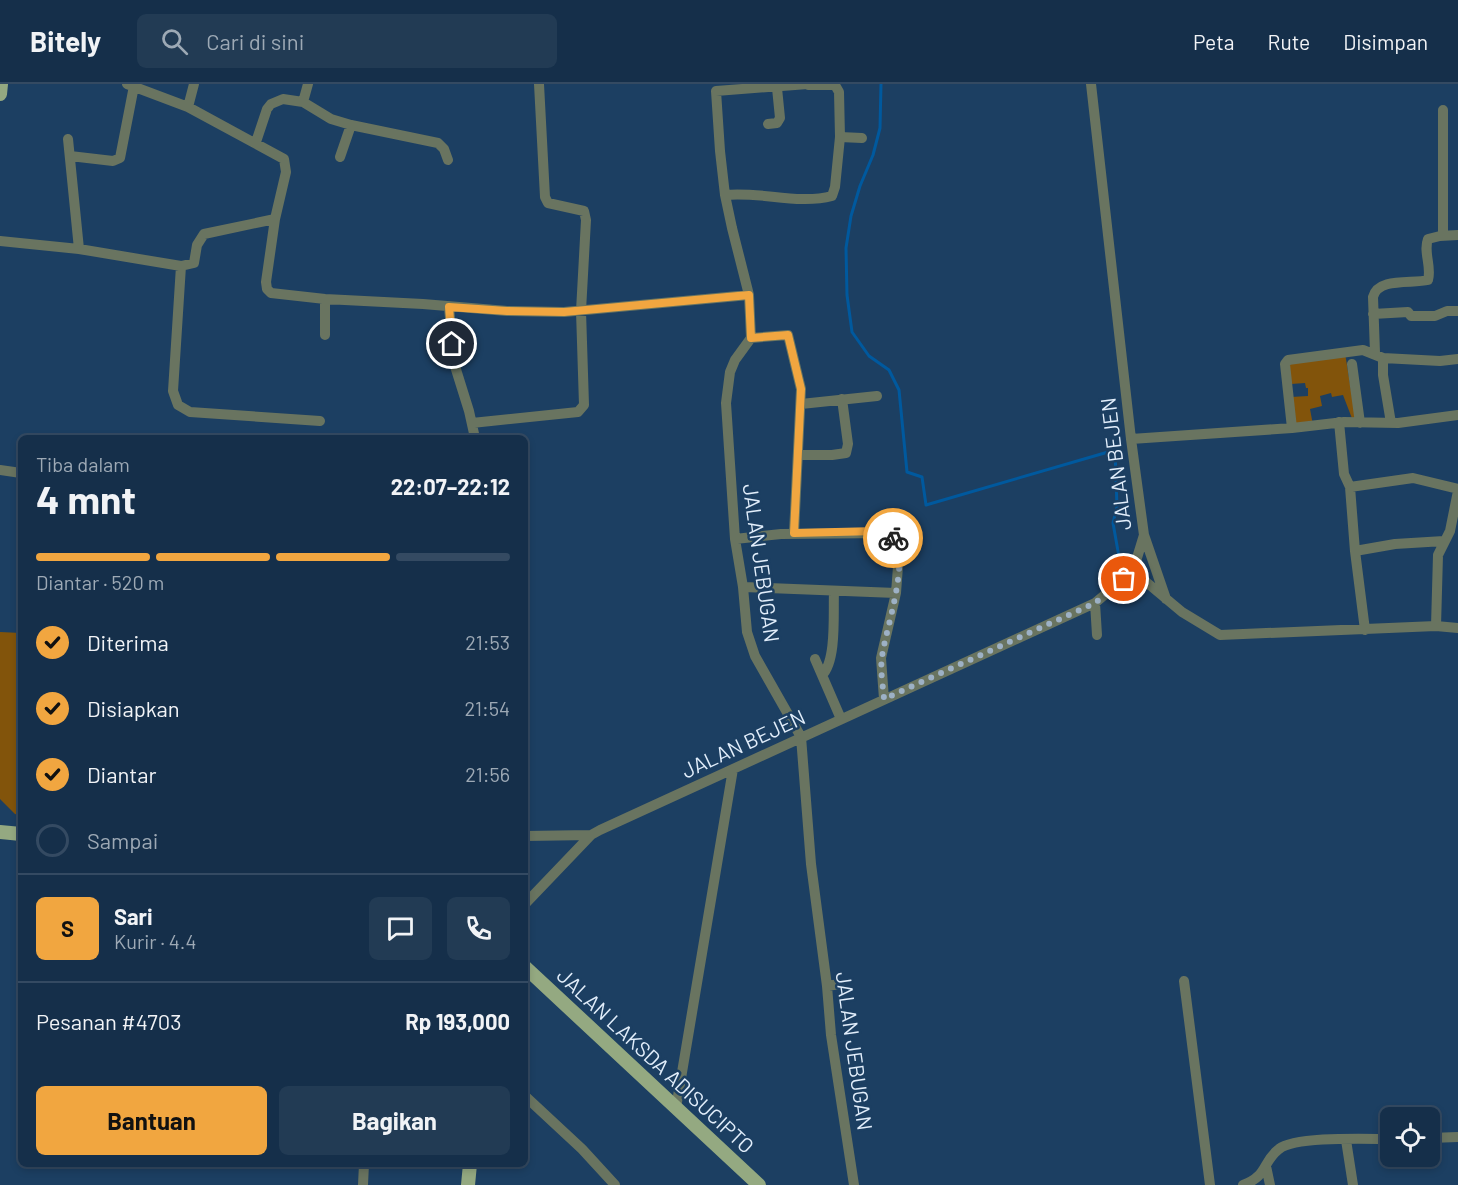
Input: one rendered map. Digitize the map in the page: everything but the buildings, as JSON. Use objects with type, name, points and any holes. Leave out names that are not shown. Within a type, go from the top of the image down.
[{"type":"main road","points":[[0,84],[0,93]]},
{"type":"main road","name":"JALAN LAKSDA ADISUCIPTO","points":[[528,971],[759,1185]]},
{"type":"main road","points":[[468,1185],[470,1167]]},
{"type":"street","points":[[188,107],[194,84]]},
{"type":"street","points":[[303,102],[308,84]]},
{"type":"street","points":[[472,423],[578,412],[585,398],[581,311],[586,220],[584,211],[548,203],[545,197],[539,84]]},
{"type":"street","name":"JALAN BEJEN","points":[[528,901],[591,835],[1095,603],[1133,571],[1144,535],[1091,84]]},
{"type":"street","points":[[70,156],[113,161],[120,158],[131,85],[188,107],[280,156],[285,162],[285,178],[275,219],[266,282],[267,289],[277,295],[507,311],[581,311],[749,295]]},
{"type":"street","points":[[725,195],[740,193],[803,199],[832,196],[840,137],[837,87],[835,85],[777,88],[716,87],[725,195],[749,295],[751,338],[788,335],[801,389],[794,533]]},
{"type":"street","points":[[768,124],[777,123],[780,118],[777,88]]},
{"type":"street","points":[[256,142],[267,109],[271,104],[284,99],[303,102],[331,119],[351,125],[438,143],[444,149],[448,160]]},
{"type":"street","points":[[1443,110],[1443,236]]},
{"type":"street","points":[[340,157],[351,125]]},
{"type":"street","points":[[840,137],[861,138]]},
{"type":"street","points":[[68,139],[79,249]]},
{"type":"street","points":[[0,241],[79,249],[181,266],[194,263],[197,245],[204,234],[275,219]]},
{"type":"street","points":[[1391,423],[1373,314],[1373,293],[1379,286],[1428,280],[1426,243],[1428,239],[1458,235]]},
{"type":"street","points":[[181,266],[173,391],[178,405],[190,412],[320,421]]},
{"type":"street","points":[[325,299],[325,335]]},
{"type":"street","points":[[449,307],[454,363],[474,435]]},
{"type":"street","points":[[1373,314],[1408,312],[1411,316],[1435,316],[1447,311],[1458,311]]},
{"type":"street","name":"JALAN JEBUGAN","points":[[751,338],[735,360],[730,372],[726,403],[735,539],[747,632],[755,656],[801,738],[810,864],[827,986],[831,1035],[854,1185]]},
{"type":"street","points":[[1292,428],[1286,361],[1363,350],[1379,356],[1440,361],[1458,359]]},
{"type":"street","points":[[1352,364],[1360,423]]},
{"type":"street","points":[[801,404],[877,396]]},
{"type":"street","points":[[798,455],[824,456],[846,453],[848,444],[843,399]]},
{"type":"street","points":[[1131,439],[1292,428],[1339,422],[1391,423],[1458,415]]},
{"type":"street","points":[[1339,422],[1345,480],[1350,487],[1354,551],[1365,630]]},
{"type":"street","points":[[0,470],[18,473]]},
{"type":"street","points":[[1350,487],[1413,478],[1458,490],[1450,531],[1438,555],[1436,626]]},
{"type":"street","points":[[735,539],[794,533],[888,533],[896,542],[899,553],[896,593],[881,658],[884,699]]},
{"type":"street","points":[[1144,535],[1166,599]]},
{"type":"street","points":[[1354,551],[1395,544],[1444,541]]},
{"type":"street","points":[[1133,571],[1196,621],[1220,634],[1436,626],[1458,628]]},
{"type":"street","points":[[743,587],[896,593]]},
{"type":"street","points":[[822,675],[828,668],[831,654],[834,591]]},
{"type":"street","points":[[1095,603],[1097,635]]},
{"type":"street","points":[[815,659],[841,719]]},
{"type":"street","points":[[676,1108],[733,769]]},
{"type":"street","points":[[528,836],[591,835]]},
{"type":"street","points":[[1184,981],[1210,1185]]},
{"type":"street","points":[[827,986],[840,984]]},
{"type":"street","points":[[528,1099],[582,1149],[615,1185]]},
{"type":"street","points":[[1440,1138],[1458,1137]]},
{"type":"street","points":[[1243,1185],[1259,1177],[1277,1150],[1292,1143],[1380,1139]]},
{"type":"street","points":[[1346,1140],[1353,1185]]},
{"type":"street","points":[[1266,1166],[1270,1185]]},
{"type":"street","points":[[363,1185],[364,1167]]},
{"type":"shaded area","points":[[1345,353],[1356,421],[1353,421],[1343,395],[1332,397],[1331,393],[1320,396],[1322,406],[1310,409],[1313,425],[1294,425],[1291,397],[1308,396],[1308,388],[1305,383],[1291,384],[1288,362]]},
{"type":"shaded area","points":[[0,632],[18,633],[18,815],[0,799]]},
{"type":"waterway","points":[[881,84],[880,128],[873,155],[851,216],[846,248],[847,295],[852,332],[869,356],[889,370],[899,390],[907,472],[922,477],[926,505],[1115,450],[1117,507],[1113,523],[1122,574]]},
{"type":"way so far","points":[[893,538],[899,553],[896,593],[881,658],[884,699],[1095,603],[1124,579]]},
{"type":"route","points":[[452,344],[449,307],[564,312],[749,295],[751,338],[788,335],[801,389],[794,533],[877,531],[888,533],[893,538]]}]
